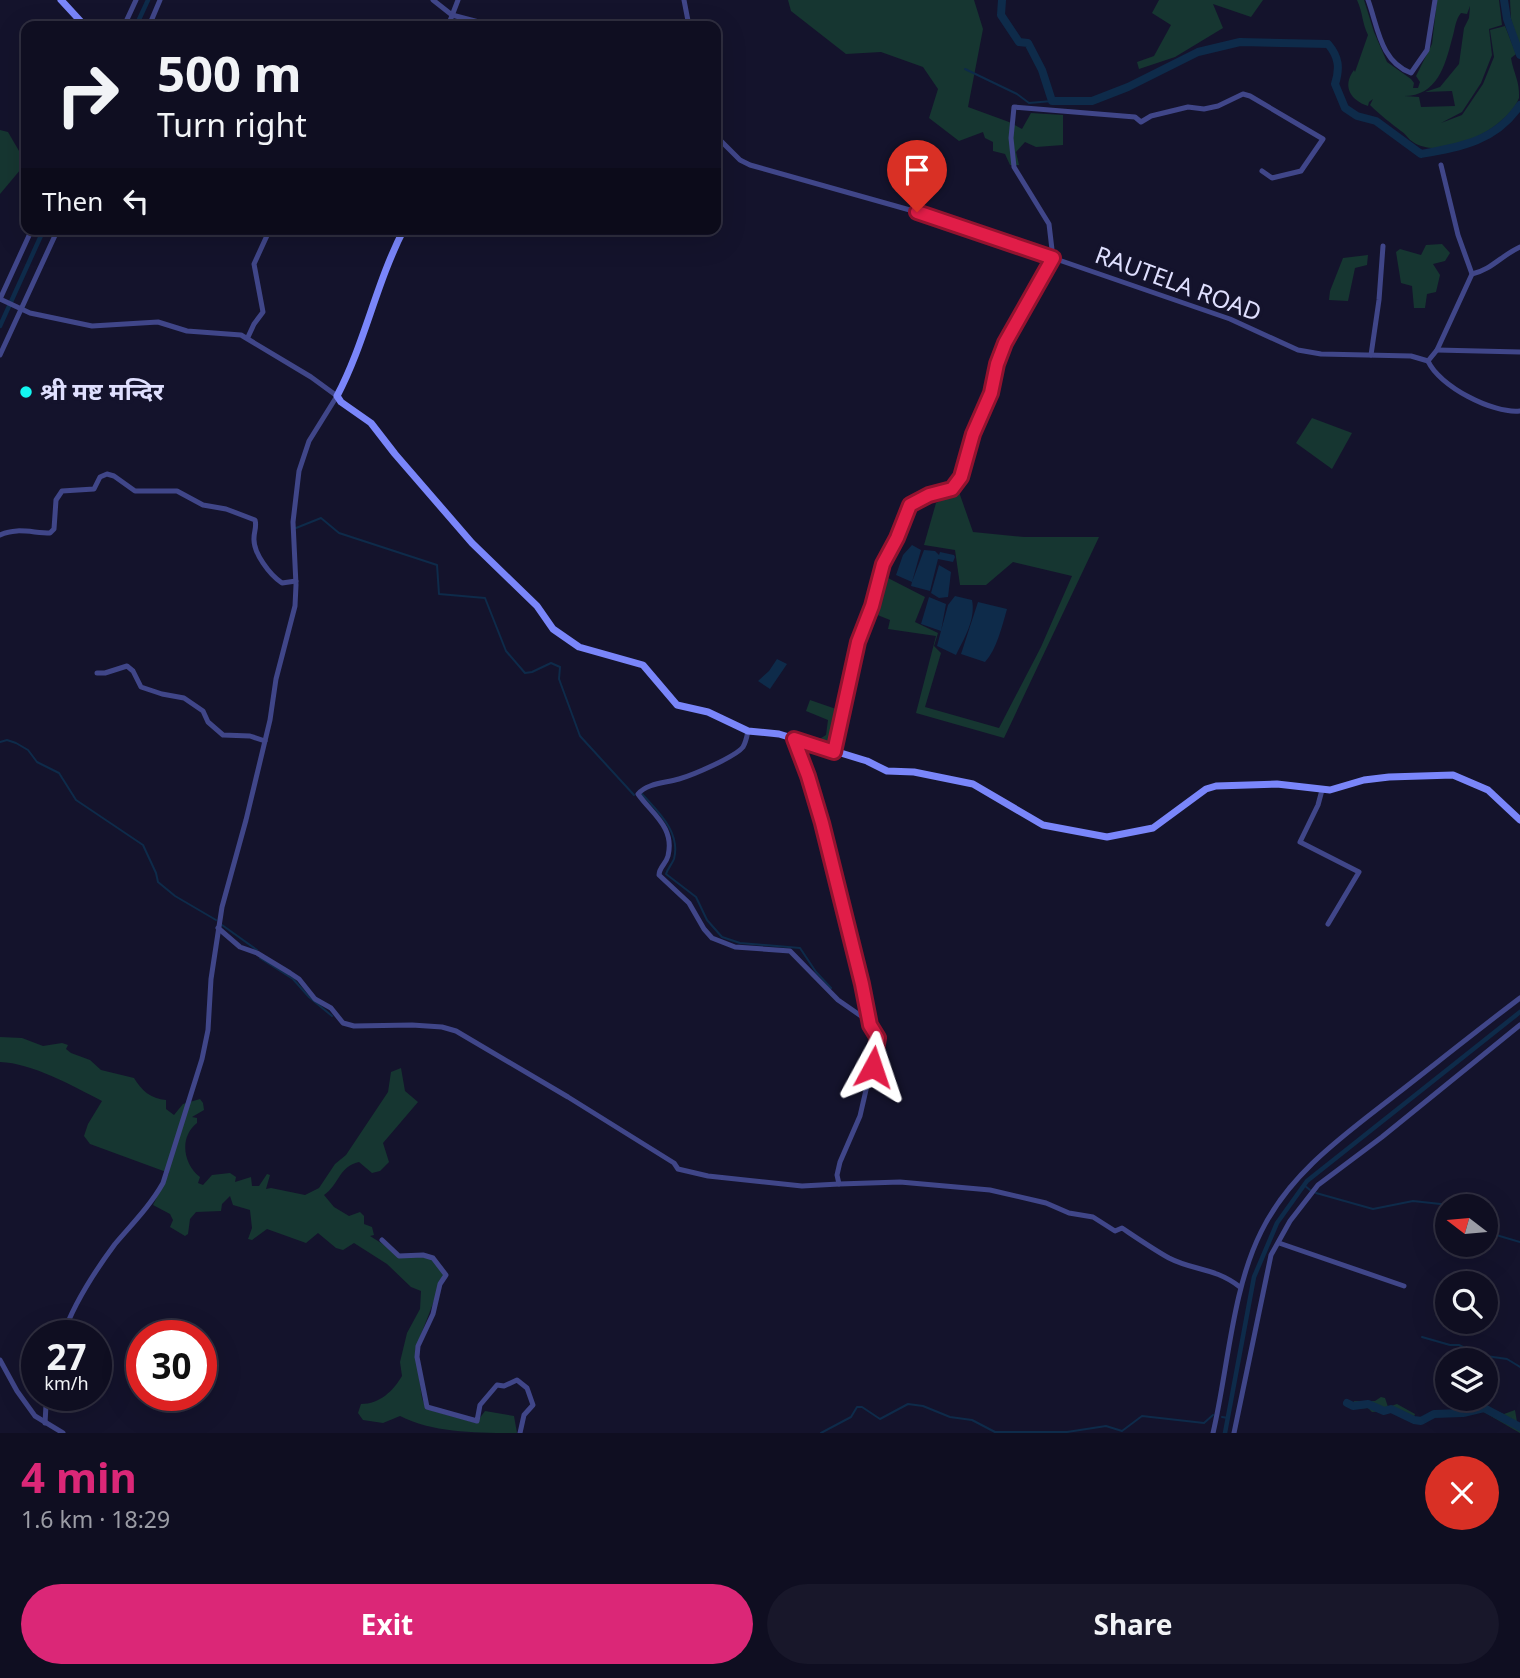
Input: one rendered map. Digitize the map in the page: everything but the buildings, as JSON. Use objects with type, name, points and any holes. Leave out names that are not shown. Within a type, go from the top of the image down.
[{"type":"street","points":[[61,0],[80,21]]},
{"type":"street","points":[[126,21],[136,0]]},
{"type":"street","points":[[151,21],[160,0]]},
{"type":"street","points":[[433,0],[452,15],[475,21]]},
{"type":"street","points":[[450,21],[458,0]]},
{"type":"street","points":[[684,0],[688,21]]},
{"type":"street","points":[[1368,0],[1387,55],[1395,64],[1411,73],[1427,50],[1435,0]]},
{"type":"street","points":[[834,752],[858,642],[872,606],[883,564],[910,505],[929,495],[952,489],[961,477],[973,434],[991,393],[1005,343],[1053,258],[1049,224],[1014,167],[1011,138],[1014,107],[1135,117],[1141,121],[1188,107],[1204,109],[1218,106],[1243,94],[1323,139],[1301,171],[1272,178],[1262,171]]},
{"type":"street","name":"RAUTELA ROAD","points":[[721,141],[740,160],[750,164],[917,212],[1053,258],[1230,319],[1298,350],[1321,354],[1411,356],[1428,361]]},
{"type":"street","points":[[1441,165],[1458,234],[1472,274],[1437,350],[1428,361],[1441,378],[1464,394],[1509,412],[1520,411]]},
{"type":"street","points":[[29,235],[1,300],[38,315],[92,326],[158,322],[187,331],[248,337],[326,387],[341,402],[371,423],[472,543],[537,606],[553,629],[579,648],[643,665],[677,705],[708,712],[748,731],[779,734],[867,761],[887,771],[914,772],[973,785],[1043,825],[1107,837],[1153,828],[1206,789],[1216,786],[1277,784],[1330,790],[1364,780],[1389,777],[1452,775],[1488,790],[1520,820]]},
{"type":"street","points":[[0,355],[55,235]]},
{"type":"street","points":[[248,337],[263,312],[254,264],[267,235]]},
{"type":"street","points":[[70,1320],[93,1275],[153,1200],[163,1183],[202,1059],[211,1007],[211,979],[218,928],[265,741],[274,689],[295,606],[293,522],[299,471],[309,441],[354,362],[402,235]]},
{"type":"street","points":[[1371,355],[1383,246]]},
{"type":"street","points":[[1472,274],[1487,271],[1505,254],[1520,247]]},
{"type":"street","points":[[1437,350],[1520,352]]},
{"type":"street","points":[[0,535],[8,531],[22,530],[50,533],[54,529],[56,500],[62,491],[93,489],[100,477],[107,474],[135,491],[177,491],[203,505],[226,509],[256,520],[253,537],[255,549],[282,583],[296,582]]},
{"type":"street","points":[[97,673],[127,666],[133,671],[141,687],[184,698],[203,711],[208,722],[223,735],[250,736],[265,741]]},
{"type":"street","points":[[748,731],[747,740],[740,750],[705,769],[639,791],[640,797],[666,827],[668,858],[659,870],[659,875],[689,902],[712,938],[735,947],[790,951],[838,1000],[864,1018],[878,1038],[860,1116],[840,1162],[837,1175],[839,1184]]},
{"type":"street","points":[[794,739],[822,823],[870,1025]]},
{"type":"street","points":[[1322,790],[1318,805],[1300,842],[1359,872],[1328,924]]},
{"type":"street","points":[[218,928],[240,947],[257,953],[299,979],[315,999],[331,1008],[343,1023],[354,1026],[442,1027],[456,1031],[568,1097],[674,1163],[678,1169],[708,1176],[802,1186],[901,1182],[990,1190],[1046,1203],[1069,1213],[1093,1217],[1115,1231],[1122,1228],[1170,1259],[1210,1270],[1240,1287]]},
{"type":"street","points":[[1213,1433],[1240,1287],[1261,1232],[1280,1201],[1307,1168],[1342,1138],[1520,998]]},
{"type":"street","points":[[1234,1433],[1271,1255],[1290,1221],[1318,1185],[1382,1137],[1520,1025]]},
{"type":"street","points":[[382,1240],[400,1256],[423,1255],[433,1258],[446,1275],[440,1284],[433,1314],[418,1346],[417,1357],[427,1407],[477,1421],[480,1405],[497,1385],[504,1386],[517,1380],[527,1388],[533,1405],[524,1415],[520,1433]]},
{"type":"street","points":[[1279,1242],[1404,1286]]},
{"type":"street","points":[[0,1360],[35,1416],[63,1433]]},
{"type":"street","points":[[45,1423],[46,1411]]},
{"type":"green space","points":[[788,0],[974,0],[983,29],[968,107],[1022,129],[1031,113],[1063,115],[1063,145],[1036,147],[1025,142],[1016,152],[1019,165],[1010,165],[1005,154],[993,151],[993,142],[985,138],[983,132],[959,141],[929,118],[938,89],[923,67],[881,52],[846,54],[791,11]]},
{"type":"green space","points":[[1159,0],[1263,0],[1251,17],[1213,4],[1223,28],[1175,57],[1139,69],[1137,62],[1154,56],[1171,25],[1152,13]]},
{"type":"green space","points":[[1357,0],[1364,0],[1387,62],[1411,79],[1413,88],[1418,88],[1420,82],[1416,76],[1432,44],[1437,0],[1499,0],[1502,25],[1489,29],[1492,55],[1481,83],[1462,112],[1441,123],[1462,115],[1483,84],[1494,57],[1490,30],[1505,26],[1516,54],[1511,58],[1519,98],[1502,120],[1473,139],[1440,148],[1425,147],[1413,142],[1370,105],[1373,99],[1368,106],[1352,96],[1348,87],[1368,35]],"holes":[[[1470,6],[1469,18],[1464,28],[1459,64],[1440,87],[1425,92],[1452,91],[1455,106],[1421,107],[1419,97],[1404,96],[1424,91],[1438,78],[1457,19],[1461,13],[1467,14]]]},
{"type":"green space","points":[[1510,0],[1520,0],[1520,49],[1511,19]]},
{"type":"green space","points":[[0,130],[8,132],[21,154],[21,169],[0,194]]},
{"type":"green space","points":[[1442,244],[1450,253],[1445,261],[1433,264],[1440,275],[1436,292],[1427,294],[1425,308],[1414,308],[1412,286],[1401,283],[1396,252],[1400,249],[1421,255],[1426,245]]},
{"type":"green space","points":[[1368,255],[1367,265],[1355,268],[1348,301],[1329,300],[1343,258]]},
{"type":"green space","points":[[1312,418],[1352,433],[1332,469],[1296,443]]},
{"type":"green space","points":[[959,492],[973,532],[1024,537],[1099,537],[1004,738],[916,713],[936,636],[888,629],[890,620],[875,614],[888,578],[925,597],[915,622],[938,633],[934,646],[941,653],[925,707],[999,728],[1041,647],[1072,576],[1013,562],[986,585],[960,585],[955,550],[924,545],[936,503]]},
{"type":"green space","points":[[810,700],[836,709],[832,748],[824,753],[818,740],[826,735],[828,720],[806,711]]},
{"type":"green space","points":[[0,1037],[22,1038],[43,1046],[62,1043],[68,1045],[66,1049],[71,1053],[90,1060],[101,1070],[134,1078],[147,1093],[166,1100],[166,1109],[174,1115],[183,1104],[200,1099],[204,1110],[192,1117],[197,1118],[197,1123],[187,1136],[185,1150],[190,1165],[200,1177],[198,1183],[203,1185],[212,1175],[230,1173],[236,1177],[235,1182],[251,1177],[252,1186],[259,1186],[267,1174],[270,1175],[266,1189],[305,1195],[319,1188],[335,1164],[346,1155],[388,1092],[391,1072],[401,1068],[405,1091],[418,1102],[383,1143],[389,1162],[380,1171],[372,1173],[359,1162],[352,1164],[324,1195],[334,1207],[349,1216],[360,1212],[364,1216],[364,1224],[372,1227],[374,1235],[370,1236],[405,1258],[419,1256],[432,1259],[444,1275],[415,1350],[426,1409],[476,1423],[485,1411],[514,1416],[517,1433],[442,1429],[400,1416],[383,1423],[363,1420],[358,1413],[361,1404],[374,1402],[385,1396],[402,1376],[400,1362],[407,1333],[420,1309],[421,1291],[411,1287],[387,1264],[354,1243],[343,1250],[336,1248],[318,1233],[306,1243],[267,1229],[252,1240],[248,1239],[252,1228],[250,1210],[233,1205],[230,1196],[222,1204],[221,1211],[196,1212],[190,1219],[188,1234],[185,1236],[170,1227],[173,1220],[170,1214],[153,1205],[169,1173],[90,1144],[84,1136],[102,1101],[39,1071],[0,1062]]},
{"type":"green space","points":[[1381,1397],[1385,1398],[1388,1407],[1397,1404],[1415,1414],[1413,1420],[1392,1411],[1354,1409],[1354,1401],[1375,1401]]},
{"type":"green space","points":[[1515,1410],[1517,1422],[1520,1423],[1520,1433],[1482,1411],[1504,1414]]},
{"type":"water","points":[[912,545],[921,550],[912,582],[896,575],[903,555]]},
{"type":"water","points":[[924,550],[955,557],[953,562],[938,559],[930,591],[911,586]]},
{"type":"water","points":[[939,565],[951,572],[948,597],[939,598],[931,593]]},
{"type":"water","points":[[955,596],[972,600],[971,622],[956,655],[937,646],[948,605]]},
{"type":"water","points":[[929,597],[946,604],[941,631],[921,624]]},
{"type":"water","points":[[978,602],[1007,609],[996,644],[985,662],[961,654]]},
{"type":"water","points":[[777,659],[787,664],[770,689],[758,681]]},
{"type":"waterway","points":[[138,21],[148,0]]},
{"type":"waterway","points":[[1002,0],[1001,15],[1019,42],[1028,43],[1042,70],[1052,101],[1092,101],[1128,87],[1198,52],[1240,42],[1328,44],[1336,58],[1338,73],[1335,84],[1345,108],[1357,116],[1376,121],[1421,154],[1464,145],[1489,134],[1500,127],[1520,105]]},
{"type":"waterway","points":[[1504,0],[1507,19],[1520,55]]},
{"type":"waterway","points":[[965,69],[1017,94],[1029,103],[1052,101]]},
{"type":"waterway","points":[[0,326],[41,235]]},
{"type":"waterway","points":[[296,528],[321,518],[339,533],[437,565],[439,594],[485,598],[506,651],[525,673],[551,663],[560,667],[559,679],[580,736],[634,795]]},
{"type":"waterway","points":[[0,742],[7,740],[16,743],[28,750],[37,762],[59,773],[76,800],[143,845],[158,882],[175,896],[216,920]]},
{"type":"waterway","points":[[642,794],[667,823],[674,840],[674,859],[666,874],[696,897],[707,920],[722,937],[740,943],[800,948],[831,988]]},
{"type":"waterway","points":[[222,925],[257,950]]},
{"type":"waterway","points":[[260,958],[293,979],[332,1016]]},
{"type":"waterway","points":[[1225,1433],[1254,1277],[1277,1223],[1307,1181],[1520,1012]]},
{"type":"waterway","points":[[1304,1185],[1310,1190]]},
{"type":"waterway","points":[[1316,1193],[1373,1209],[1413,1201],[1435,1203]]},
{"type":"waterway","points":[[1498,1236],[1520,1242]]},
{"type":"waterway","points":[[1422,1337],[1459,1345],[1479,1355],[1507,1359],[1520,1367]]},
{"type":"waterway","points":[[1347,1403],[1353,1406],[1368,1404],[1384,1411],[1391,1409],[1421,1421],[1434,1414],[1463,1413],[1484,1408],[1520,1427]]},
{"type":"waterway","points":[[821,1433],[851,1417],[857,1407],[862,1407],[880,1419],[908,1404],[923,1406],[950,1417],[972,1420],[995,1432],[1067,1432],[1106,1426],[1122,1431],[1142,1416],[1204,1423],[1213,1415]]},
{"type":"waterway","points":[[1222,1417],[1228,1418]]},
{"type":"place","name":"श्री मष्ट मन्दिर","points":[[26,392]]},
{"type":"route","points":[[873,1067],[878,1038],[870,1025],[822,823],[794,739],[834,752],[858,642],[876,596],[886,557],[910,505],[929,495],[952,489],[961,477],[973,434],[991,393],[1005,343],[1053,258],[917,212]]}]
